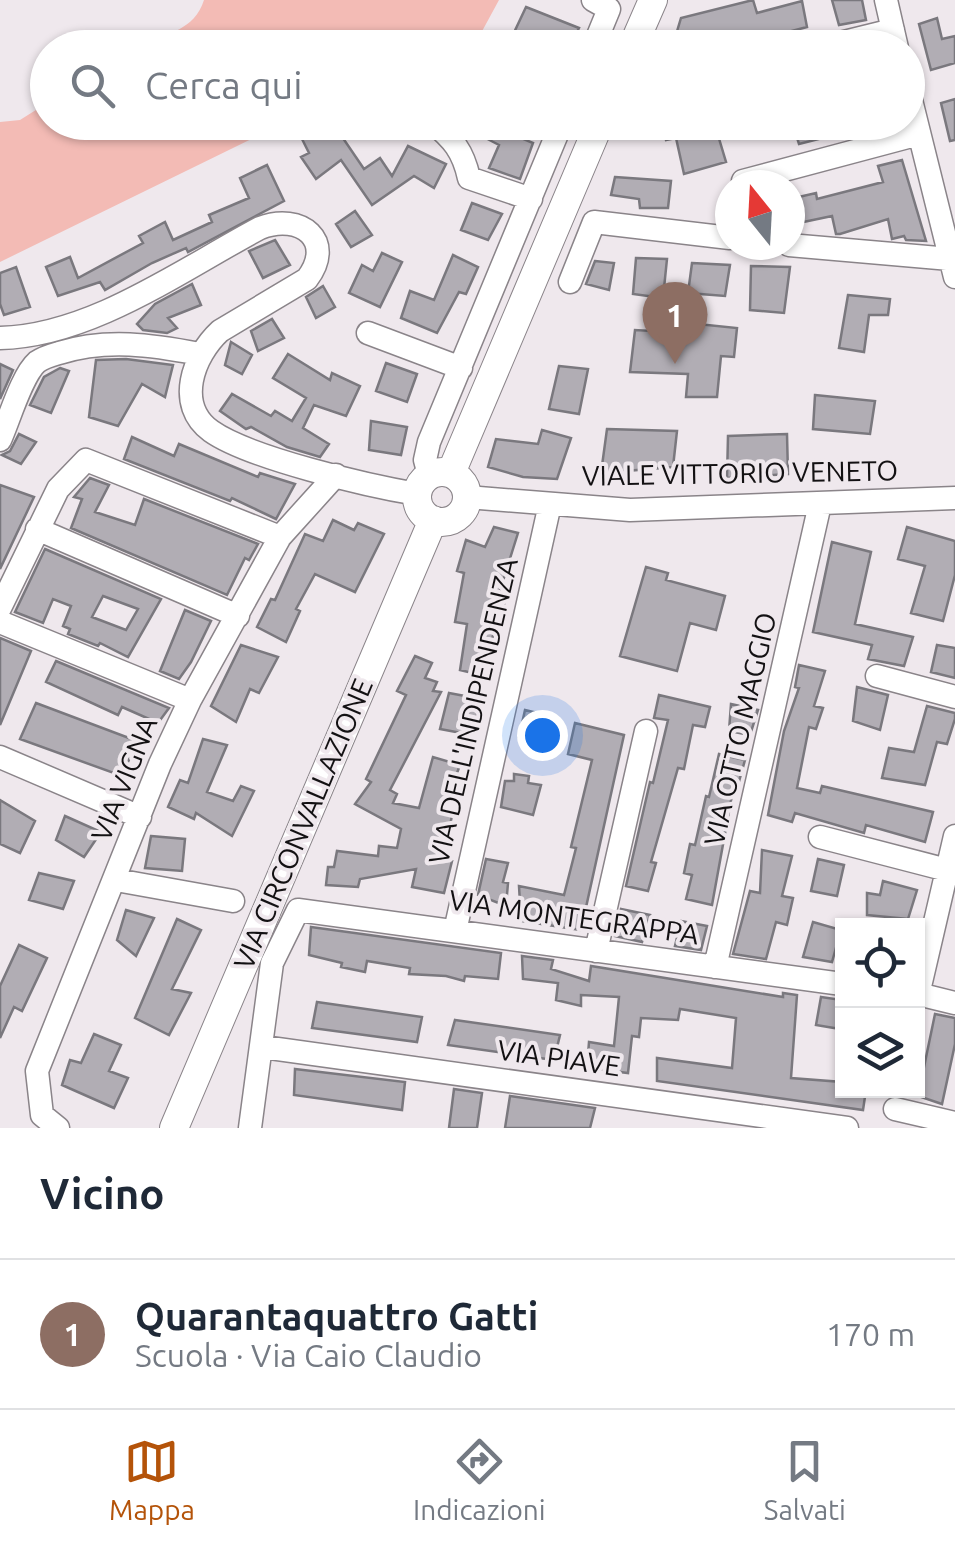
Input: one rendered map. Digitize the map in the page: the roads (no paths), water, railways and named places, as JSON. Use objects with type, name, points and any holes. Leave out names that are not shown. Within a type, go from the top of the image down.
[{"type":"main road","points":[[640,30],[653,0]]},
{"type":"main road","points":[[432,481],[464,485],[467,497],[456,517],[433,520],[420,510],[432,481],[592,140]]},
{"type":"main road","name":"VIA CIRCONVALLAZIONE","points":[[185,1122],[433,520]]},
{"type":"street","points":[[593,0],[609,9],[600,30]]},
{"type":"street","points":[[886,0],[893,30]]},
{"type":"street","points":[[453,140],[465,157],[470,178],[531,199]]},
{"type":"street","points":[[0,338],[66,329],[276,222],[298,224],[309,232],[318,260],[306,279],[220,331],[200,354],[191,392],[200,420],[210,431],[260,453],[382,488],[432,481],[425,460],[429,442],[555,140]]},
{"type":"street","points":[[784,170],[897,140]]},
{"type":"street","points":[[805,247],[953,268],[921,140]]},
{"type":"street","points":[[570,282],[594,222],[715,236]]},
{"type":"street","points":[[368,333],[461,368]]},
{"type":"street","points":[[0,440],[30,371],[44,358],[82,346],[111,343],[153,345],[200,354]]},
{"type":"street","points":[[0,608],[58,489],[86,460],[280,536]]},
{"type":"street","name":"VIA VIGNA","points":[[58,1128],[42,1115],[36,1071],[140,817],[190,700],[280,536],[336,475]]},
{"type":"street","name":"VIALE VITTORIO VENETO","points":[[467,497],[630,510],[955,498]]},
{"type":"street","name":"VIA DELL'INDIPENDENZA","points":[[455,930],[550,504]]},
{"type":"street","name":"VIA OTTO MAGGIO","points":[[715,967],[820,504]]},
{"type":"street","points":[[38,529],[238,616]]},
{"type":"street","points":[[0,622],[190,700]]},
{"type":"street","points":[[877,676],[955,697]]},
{"type":"street","points":[[596,951],[646,731]]},
{"type":"street","points":[[0,757],[140,817]]},
{"type":"street","points":[[925,968],[951,871],[955,836]]},
{"type":"street","points":[[820,838],[951,871]]},
{"type":"street","points":[[116,880],[232,901]]},
{"type":"street","name":"VIA MONTEGRAPPA","points":[[263,1047],[272,963],[298,910],[835,983]]},
{"type":"street","points":[[925,996],[955,1003]]},
{"type":"street","points":[[250,1128],[263,1047]]},
{"type":"street","name":"VIA PIAVE","points":[[263,1047],[847,1128]]},
{"type":"street","points":[[895,1109],[955,1123]]},
{"type":"place","name":"Quarantaquattro Gatti","points":[[675,364]]}]
